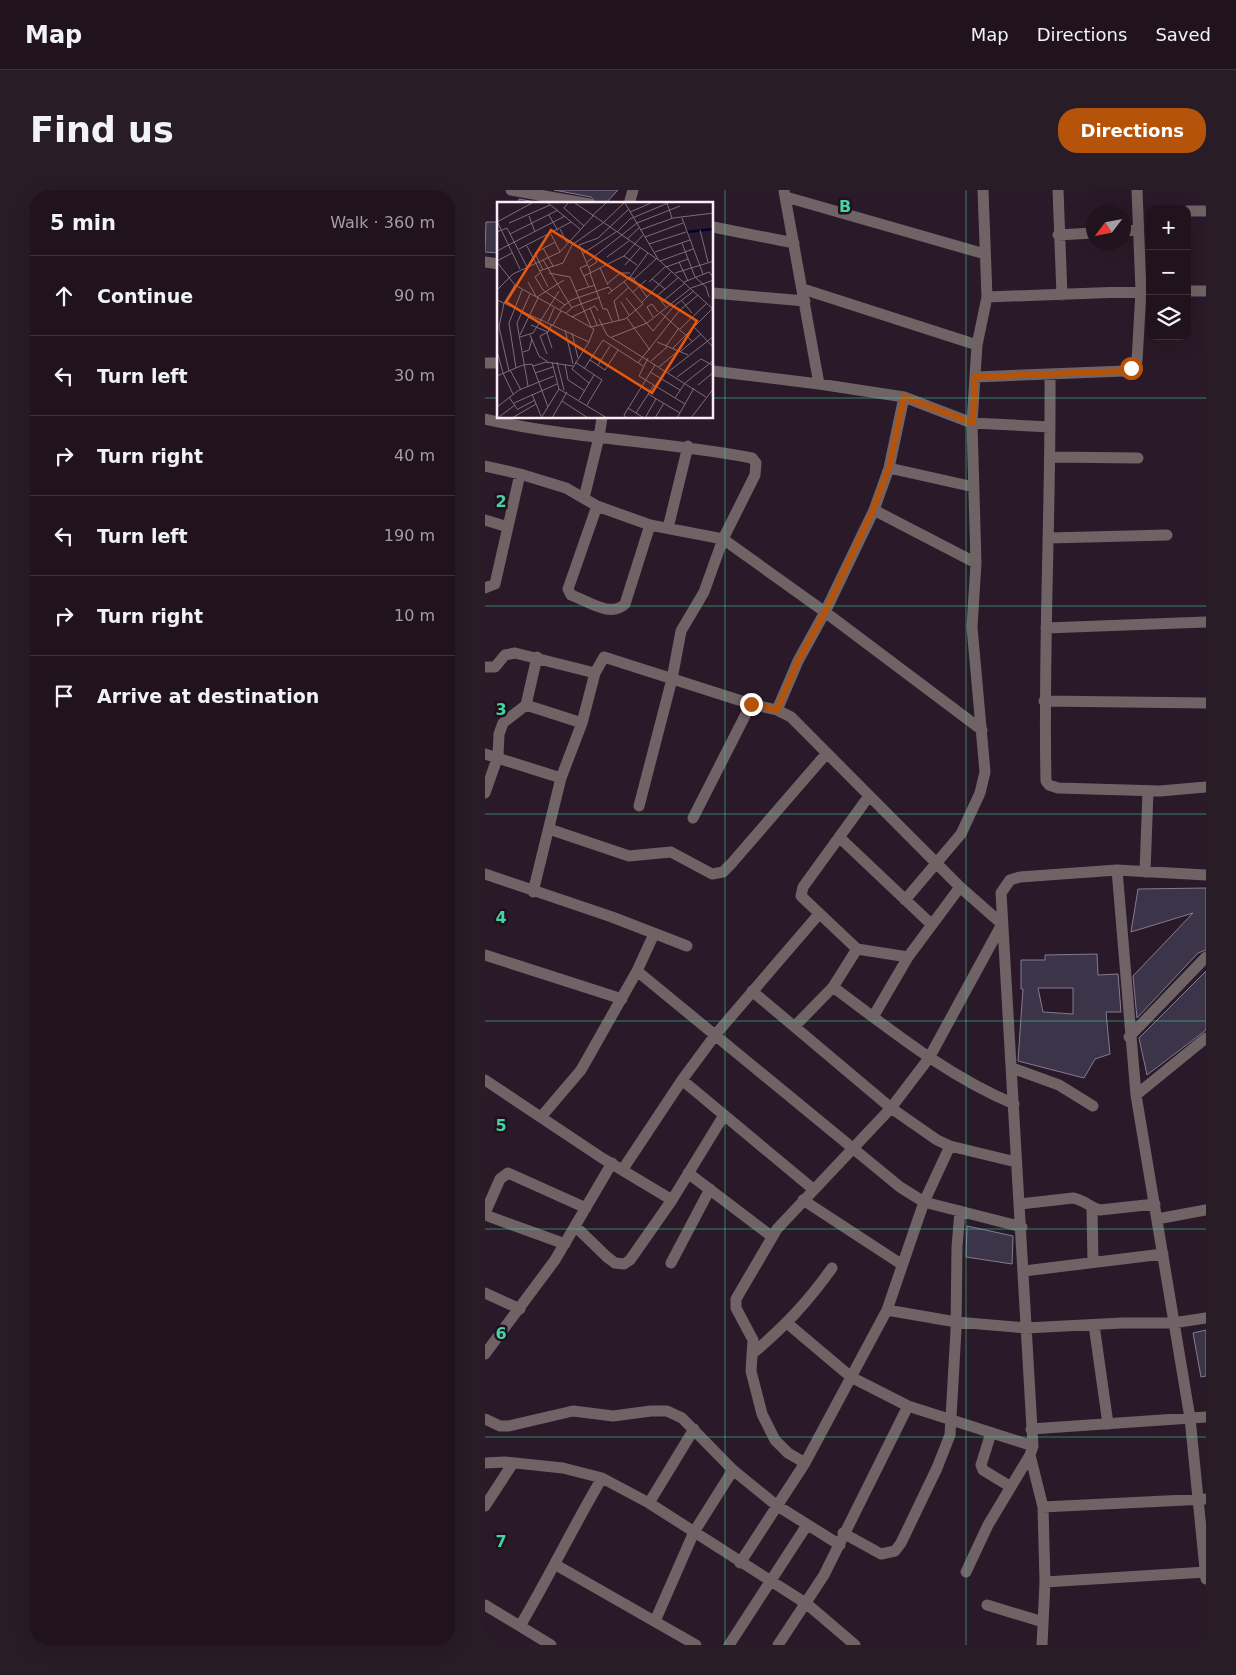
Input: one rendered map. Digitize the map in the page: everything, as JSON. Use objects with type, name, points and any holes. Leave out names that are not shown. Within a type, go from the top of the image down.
[{"type":"street","points":[[511,190],[538,192],[581,202]]},
{"type":"street","points":[[905,900],[961,834],[980,793],[985,772],[972,627],[975,563],[973,423],[975,377],[977,345],[987,297],[983,190]]},
{"type":"street","points":[[1058,190],[1058,235],[1062,295]]},
{"type":"street","points":[[975,377],[1125,371],[1131,368],[1137,361],[1145,291],[1138,230],[1137,190]]},
{"type":"street","points":[[819,384],[785,193],[985,254]]},
{"type":"street","points":[[1138,212],[1146,211]]},
{"type":"street","points":[[1191,211],[1206,211]]},
{"type":"street","points":[[714,227],[795,243]]},
{"type":"street","points":[[1131,230],[1138,230]]},
{"type":"street","points":[[1058,235],[1086,233]]},
{"type":"street","points":[[987,297],[1145,291]]},
{"type":"street","points":[[1191,291],[1206,291]]},
{"type":"street","points":[[714,294],[804,295],[977,345]]},
{"type":"street","points":[[714,371],[904,397],[973,423],[1051,427]]},
{"type":"street","points":[[1050,375],[1049,538],[1044,701],[1046,781],[1049,785],[1058,788],[1148,791],[1206,787]]},
{"type":"street","points":[[777,710],[798,661],[825,612],[873,510],[889,468],[904,397]]},
{"type":"street","points":[[485,419],[528,429],[688,446],[752,458],[756,463],[755,475],[723,539],[704,592],[681,631],[672,679],[639,806]]},
{"type":"street","points":[[584,498],[599,437],[601,419]]},
{"type":"street","points":[[668,528],[688,446]]},
{"type":"street","points":[[1050,457],[1138,458]]},
{"type":"street","points":[[485,466],[566,488],[597,506],[651,525],[723,539],[825,612],[982,730]]},
{"type":"street","points":[[889,468],[974,487]]},
{"type":"street","points":[[485,588],[495,584],[520,474]]},
{"type":"street","points":[[597,506],[568,589],[571,595],[612,611],[619,610],[625,604],[651,525]]},
{"type":"street","points":[[873,510],[975,563]]},
{"type":"street","points":[[485,520],[508,527]]},
{"type":"street","points":[[1049,538],[1167,534]]},
{"type":"street","points":[[1046,628],[1206,622]]},
{"type":"street","points":[[485,667],[495,667],[509,653],[537,657],[595,673]]},
{"type":"street","points":[[485,793],[498,756],[499,734],[503,723],[526,705],[537,657]]},
{"type":"street","points":[[533,892],[561,778],[582,723],[595,673],[604,657],[751,704],[777,710],[791,717],[960,887],[1002,924]]},
{"type":"street","points":[[1044,701],[1206,703]]},
{"type":"street","points":[[693,818],[751,704]]},
{"type":"street","points":[[526,705],[582,723]]},
{"type":"street","points":[[549,829],[629,856],[671,852],[712,874],[719,874],[731,864],[827,753]]},
{"type":"street","points":[[485,754],[498,756],[561,778]]},
{"type":"street","points":[[1145,872],[1148,791]]},
{"type":"street","points":[[869,796],[801,892],[805,901],[857,949],[908,956]]},
{"type":"street","points":[[839,837],[931,924]]},
{"type":"street","points":[[1045,1582],[1206,1574],[1203,1499],[1136,1095],[1129,1037],[1117,870]]},
{"type":"street","points":[[1042,1645],[1045,1582],[1043,1508],[1031,1450],[1022,1226],[1016,1162],[1001,893],[1010,880],[1020,877],[1117,870],[1206,875]]},
{"type":"street","points":[[485,874],[533,892],[612,917],[687,946]]},
{"type":"street","points":[[873,1016],[908,956],[922,940],[931,924],[960,887]]},
{"type":"street","points":[[623,1169],[682,1080],[716,1034],[819,914]]},
{"type":"street","points":[[805,1463],[788,1453],[775,1440],[762,1414],[751,1371],[753,1340],[735,1304],[771,1236],[813,1189],[891,1108],[929,1058],[1002,924]]},
{"type":"street","points":[[541,1117],[575,1078],[622,999],[654,934]]},
{"type":"street","points":[[795,1026],[833,987],[857,949]]},
{"type":"street","points":[[485,955],[622,999]]},
{"type":"street","points":[[1129,1037],[1206,957]]},
{"type":"street","points":[[637,971],[900,1187],[924,1202],[1022,1226]]},
{"type":"street","points":[[833,987],[929,1058],[986,1092],[1014,1104]]},
{"type":"street","points":[[752,991],[891,1108],[937,1140],[950,1146],[1016,1162]]},
{"type":"street","points":[[1136,1095],[1206,1038]]},
{"type":"street","points":[[1012,1068],[1059,1085],[1093,1106]]},
{"type":"street","points":[[485,1080],[612,1164],[672,1200]]},
{"type":"street","points":[[682,1080],[813,1189]]},
{"type":"street","points":[[575,1226],[607,1257],[615,1263],[624,1264],[638,1251],[724,1115]]},
{"type":"street","points":[[739,1563],[805,1463],[887,1310],[901,1264],[924,1202],[950,1146]]},
{"type":"street","points":[[485,1354],[520,1309],[565,1244],[612,1164]]},
{"type":"street","points":[[565,1244],[485,1214],[500,1179],[508,1173],[586,1208]]},
{"type":"street","points":[[688,1173],[771,1236]]},
{"type":"street","points":[[671,1262],[710,1189]]},
{"type":"street","points":[[1020,1204],[1073,1198],[1100,1210],[1155,1204]]},
{"type":"street","points":[[803,1200],[901,1264]]},
{"type":"street","points":[[1092,1208],[1093,1262]]},
{"type":"street","points":[[1157,1219],[1206,1210]]},
{"type":"street","points":[[843,1533],[881,1554],[895,1551],[901,1543],[937,1468],[950,1435],[956,1322],[955,1280],[960,1211]]},
{"type":"street","points":[[1024,1271],[1163,1254]]},
{"type":"street","points":[[751,1354],[787,1324],[805,1305],[832,1268]]},
{"type":"street","points":[[485,1293],[520,1309]]},
{"type":"street","points":[[887,1310],[956,1322],[1026,1328],[1122,1323],[1173,1323],[1206,1318]]},
{"type":"street","points":[[787,1324],[851,1377],[908,1406],[991,1433],[1031,1450]]},
{"type":"street","points":[[1094,1325],[1108,1424]]},
{"type":"street","points":[[778,1645],[807,1604],[840,1546],[843,1533],[908,1406]]},
{"type":"street","points":[[485,1420],[500,1426],[509,1426],[573,1411],[613,1416],[659,1411],[667,1412],[682,1418],[733,1470],[776,1505],[840,1546]]},
{"type":"street","points":[[1031,1429],[1206,1417]]},
{"type":"street","points":[[649,1503],[694,1429]]},
{"type":"street","points":[[991,1433],[981,1465],[983,1470],[1011,1487]]},
{"type":"street","points":[[966,1572],[988,1525],[1031,1450]]},
{"type":"street","points":[[485,1463],[513,1463],[563,1468],[602,1478],[649,1503],[739,1563],[807,1604],[855,1645]]},
{"type":"street","points":[[485,1506],[513,1463]]},
{"type":"street","points":[[655,1621],[694,1532],[733,1470]]},
{"type":"street","points":[[520,1626],[556,1565],[580,1516],[602,1478]]},
{"type":"street","points":[[1043,1508],[1203,1499]]},
{"type":"street","points":[[729,1645],[807,1525]]},
{"type":"street","points":[[556,1565],[696,1645]]},
{"type":"street","points":[[987,1605],[1043,1622]]},
{"type":"street","points":[[485,1606],[520,1626],[546,1644]]},
{"type":"building","points":[[554,190],[618,190],[607,202],[595,202],[591,197]]},
{"type":"building","points":[[519,199],[535,202],[518,202]]},
{"type":"building","points":[[486,222],[497,222],[497,253],[485,252]]},
{"type":"building","points":[[1206,888],[1206,950],[1198,953],[1137,1018],[1133,976],[1193,913],[1131,932],[1138,889]]},
{"type":"building","points":[[1097,954],[1098,975],[1118,974],[1121,1012],[1106,1012],[1110,1054],[1095,1059],[1084,1078],[1018,1061],[1023,989],[1021,989],[1021,960],[1045,960],[1045,955]],"holes":[[[1038,988],[1073,988],[1073,1014],[1043,1012]]]},
{"type":"building","points":[[1206,971],[1206,1030],[1147,1075],[1139,1038]]},
{"type":"building","points":[[967,1226],[1013,1236],[1012,1264],[966,1257]]},
{"type":"building","points":[[1206,1330],[1206,1376],[1201,1377],[1193,1333]]},
{"type":"route","points":[[751,704],[777,710],[798,661],[825,612],[873,510],[889,468],[904,397],[973,423],[975,377],[1125,371],[1131,368]]}]
